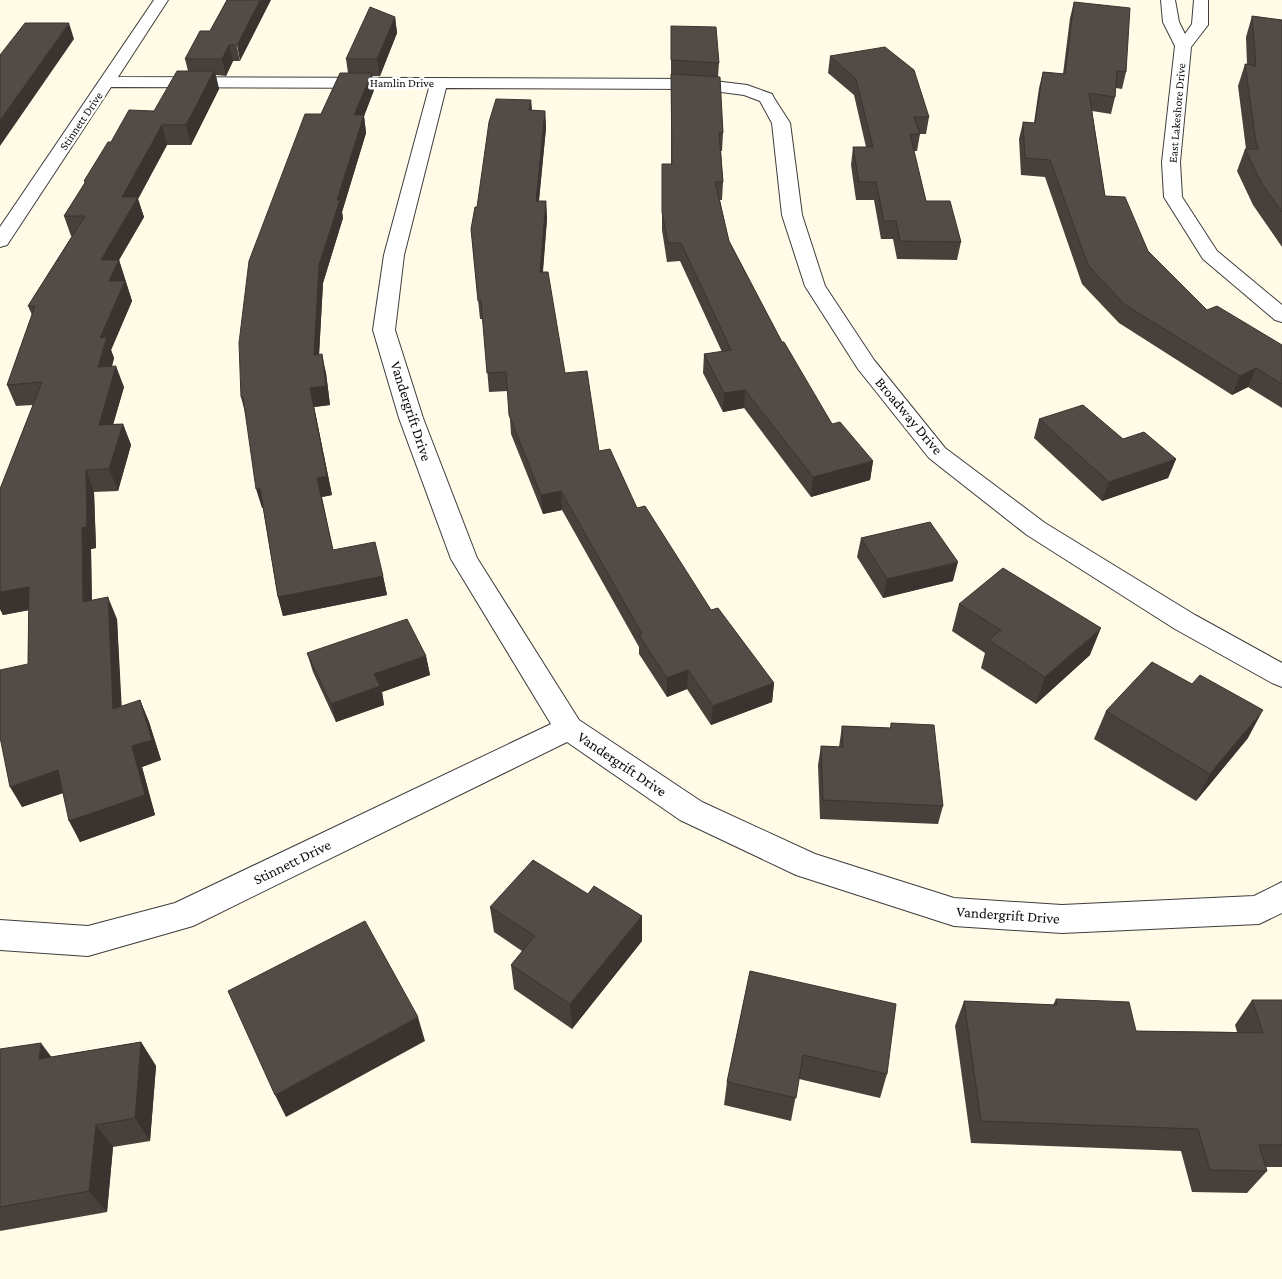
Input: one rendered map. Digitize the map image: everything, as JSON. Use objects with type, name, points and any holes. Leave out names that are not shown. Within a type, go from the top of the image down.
[{"type":"street","name":"Stinnett Drive","points":[[0,241],[161,0]]},
{"type":"street","name":"East Lakeshore Drive","points":[[1168,0],[1171,22],[1183,46],[1171,162],[1173,197],[1210,255],[1282,316]]},
{"type":"street","name":"East Lakeshore Drive","points":[[1183,46],[1200,26],[1201,0]]},
{"type":"street","name":"Hamlin Drive","points":[[106,82],[698,84]]},
{"type":"street","name":"Vandergrift Drive","points":[[439,83],[394,255],[384,330],[411,418],[464,559],[569,728],[691,811],[807,865],[954,912],[1062,919],[1259,910],[1282,896]]},
{"type":"street","name":"Broadway Drive","points":[[698,84],[747,90],[766,98],[781,123],[792,215],[815,286],[866,364],[937,453],[1036,529],[1185,622],[1282,676]]},
{"type":"street","name":"Stinnett Drive","points":[[0,935],[88,941],[180,916],[569,728]]},
{"type":"building","points":[[227,0],[260,0],[237,45],[229,45],[222,59],[185,59],[200,31],[210,31]]},
{"type":"building","points":[[1074,2],[1130,8],[1126,72],[1117,71],[1115,97],[1089,93],[1105,196],[1125,197],[1148,251],[1207,310],[1217,306],[1282,345],[1282,384],[1256,368],[1240,376],[1124,304],[1088,265],[1050,160],[1025,158],[1023,122],[1035,123],[1043,72],[1065,74]]},
{"type":"building","points":[[370,7],[395,17],[377,59],[346,59]]},
{"type":"building","points":[[1252,16],[1282,20],[1282,212],[1261,182],[1245,149],[1259,149],[1256,142],[1245,64],[1256,66]]},
{"type":"building","points":[[25,23],[69,23],[0,120],[0,55]]},
{"type":"building","points":[[671,26],[716,27],[719,63],[671,60]]},
{"type":"building","points":[[885,47],[914,70],[929,117],[914,117],[920,134],[910,134],[926,201],[950,201],[961,242],[900,241],[896,221],[884,221],[876,182],[859,182],[853,147],[873,147],[856,79],[830,56]]},
{"type":"building","points":[[177,71],[214,71],[186,125],[162,125],[122,197],[138,197],[101,260],[119,260],[109,281],[125,281],[100,338],[107,337],[98,367],[116,366],[99,425],[123,424],[109,469],[86,470],[87,527],[82,528],[83,602],[108,597],[113,709],[140,700],[152,740],[132,746],[145,795],[69,821],[58,770],[10,787],[0,737],[0,670],[28,664],[29,587],[0,592],[0,489],[42,382],[7,385],[35,306],[28,306],[85,216],[64,216],[129,110],[154,111]]},
{"type":"building","points":[[340,73],[372,73],[354,115],[364,115],[319,265],[314,355],[322,354],[326,386],[310,388],[327,476],[317,478],[333,550],[375,542],[383,576],[278,597],[260,488],[256,489],[243,397],[241,397],[239,343],[249,261],[305,114],[321,114]]},
{"type":"building","points":[[671,74],[720,77],[723,133],[719,133],[723,182],[715,182],[729,241],[782,342],[784,342],[832,424],[840,422],[873,461],[813,477],[745,390],[724,393],[704,354],[731,350],[681,243],[668,243],[662,212],[662,164],[672,164]]},
{"type":"building","points":[[496,99],[531,100],[529,110],[545,111],[536,201],[546,201],[540,272],[548,272],[565,373],[587,371],[599,451],[610,449],[637,508],[645,506],[711,610],[718,608],[774,683],[713,706],[688,670],[667,678],[639,635],[642,634],[561,491],[541,495],[509,415],[506,372],[487,373],[481,301],[478,301],[471,229],[475,207],[477,207],[489,122]]},
{"type":"building","points":[[1083,405],[1123,439],[1144,432],[1176,459],[1109,482],[1039,419]]},
{"type":"building","points":[[930,522],[958,562],[887,579],[861,538]]},
{"type":"building","points":[[1003,568],[1101,628],[1045,677],[989,640],[1001,630],[959,604]]},
{"type":"building","points":[[407,619],[426,656],[374,674],[380,686],[331,704],[307,653]]},
{"type":"building","points":[[1152,662],[1192,684],[1200,675],[1263,710],[1210,774],[1106,711]]},
{"type":"building","points":[[891,723],[934,725],[943,806],[823,800],[821,746],[843,747],[842,726],[891,728]]},
{"type":"building","points":[[533,860],[588,894],[594,886],[642,916],[570,1004],[511,965],[535,936],[490,907]]},
{"type":"building","points":[[365,921],[418,1017],[275,1095],[228,991]]},
{"type":"building","points":[[750,971],[896,1004],[887,1074],[803,1055],[796,1098],[727,1082]]},
{"type":"building","points":[[1056,999],[1129,1002],[1136,1031],[1263,1033],[1252,1000],[1282,1000],[1282,1145],[1259,1145],[1267,1171],[1210,1170],[1198,1129],[981,1121],[964,1001],[1057,1005]]},
{"type":"building","points":[[141,1042],[135,1118],[96,1125],[89,1191],[0,1207],[0,1049],[41,1043],[39,1059]]}]
